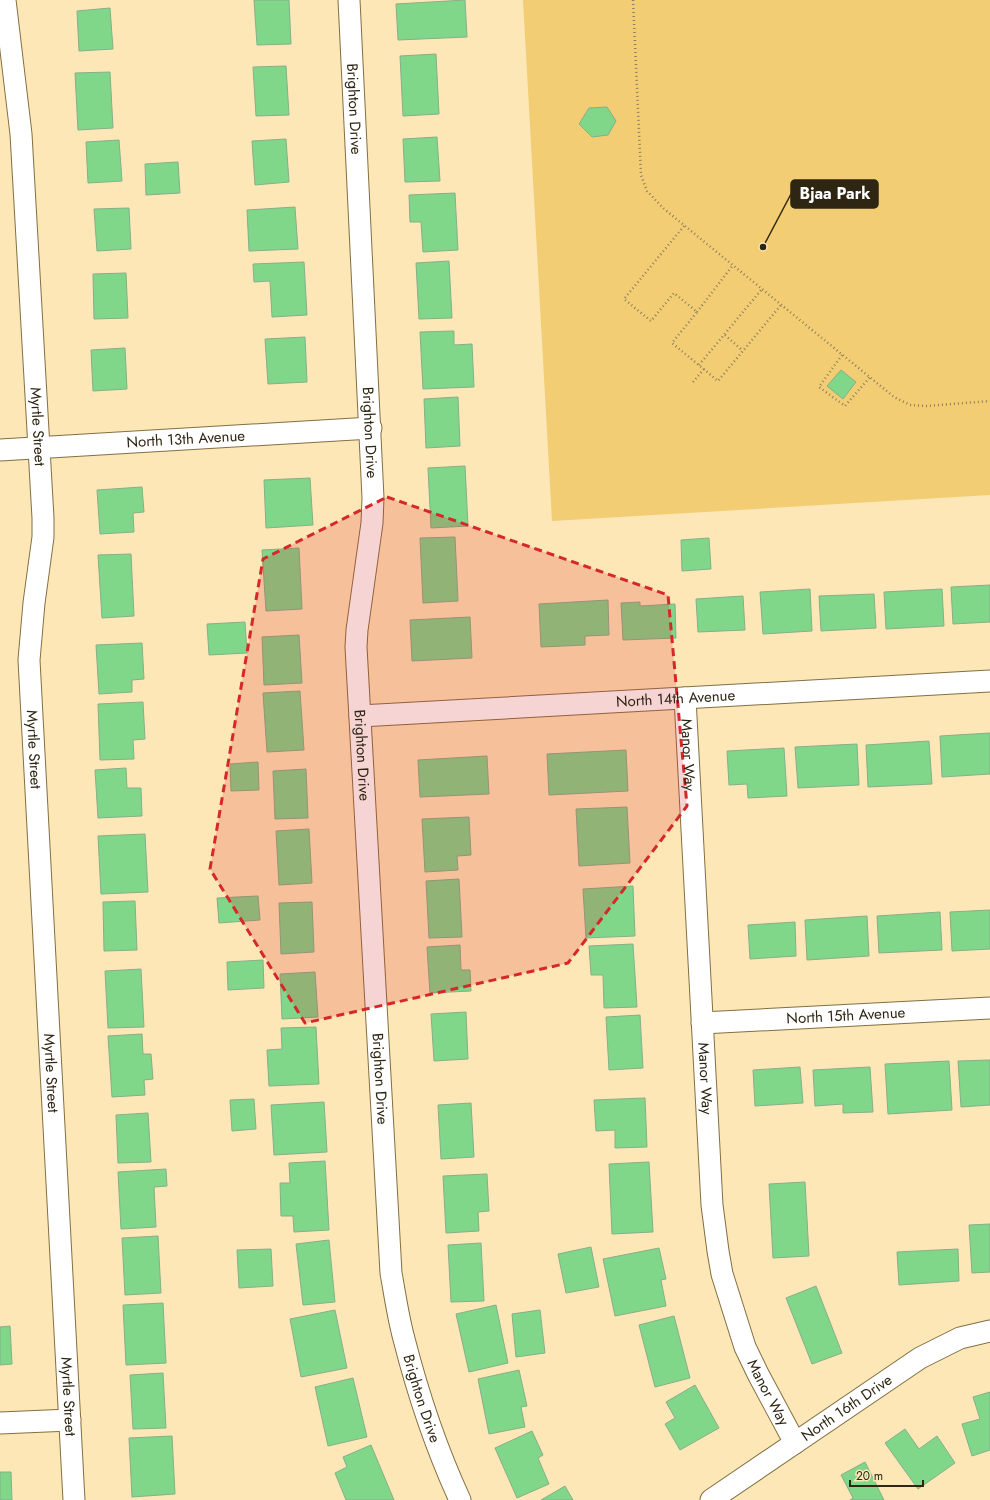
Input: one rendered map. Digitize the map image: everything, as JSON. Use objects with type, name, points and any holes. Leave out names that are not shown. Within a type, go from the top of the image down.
[{"type":"street","name":"Myrtle Street","points":[[6,0],[21,134],[40,448],[43,537],[34,603],[29,660],[74,1500]]},
{"type":"street","name":"Brighton Drive","points":[[349,0],[371,428],[373,498],[372,523],[357,630],[360,716],[391,1273],[404,1338],[422,1405],[447,1473],[460,1500]]},
{"type":"street","name":"North 13th Avenue","points":[[0,450],[371,428]]},
{"type":"street","name":"North 14th Avenue","points":[[360,716],[990,681]]},
{"type":"street","name":"Manor Way","points":[[685,698],[712,1205],[718,1251],[722,1274],[745,1347],[795,1443]]},
{"type":"street","name":"North 15th Avenue","points":[[702,1023],[990,1008]]},
{"type":"street","name":"North 16th Drive","points":[[711,1500],[920,1358],[960,1338],[990,1331]]},
{"type":"street","points":[[0,1423],[70,1420]]},
{"type":"path","points":[[633,0],[641,174],[647,191],[663,208],[684,226],[894,397],[910,405],[927,406],[990,400]]},
{"type":"path","points":[[684,226],[624,299],[651,321],[674,293],[697,312]]},
{"type":"path","points":[[733,265],[672,343],[718,381],[781,305]]},
{"type":"path","points":[[699,365],[762,289]]},
{"type":"path","points":[[724,334],[743,351]]},
{"type":"path","points":[[842,355],[819,387],[844,406],[870,377]]},
{"type":"path","points":[[693,382],[704,369]]},
{"type":"highlighted area","points":[[387,497],[668,595],[687,806],[568,963],[305,1023],[210,869],[263,559]]},
{"type":"shaded area","points":[[523,0],[990,0],[990,495],[552,521]]},
{"type":"building","points":[[254,0],[289,0],[291,44],[257,45]]},
{"type":"building","points":[[465,0],[467,37],[398,40],[396,4]]},
{"type":"building","points":[[110,8],[113,49],[79,51],[77,11]]},
{"type":"building","points":[[436,54],[439,114],[403,116],[400,56]]},
{"type":"building","points":[[286,66],[289,115],[256,116],[253,67]]},
{"type":"building","points":[[110,72],[113,128],[78,130],[75,73]]},
{"type":"building","points":[[607,107],[616,121],[608,135],[592,137],[579,124],[589,108]]},
{"type":"building","points":[[437,137],[440,181],[405,182],[403,139]]},
{"type":"building","points":[[286,139],[289,182],[255,185],[252,141]]},
{"type":"building","points":[[119,140],[122,181],[88,183],[86,142]]},
{"type":"building","points":[[178,162],[180,193],[146,195],[145,164]]},
{"type":"building","points":[[455,193],[458,250],[423,252],[421,222],[410,222],[409,195]]},
{"type":"building","points":[[295,207],[298,249],[249,251],[247,210]]},
{"type":"building","points":[[129,208],[131,249],[97,251],[94,209]]},
{"type":"building","points":[[449,261],[452,318],[419,319],[416,263]]},
{"type":"building","points":[[304,262],[307,315],[272,317],[270,281],[254,282],[253,264]]},
{"type":"building","points":[[126,273],[128,318],[94,319],[93,274]]},
{"type":"building","points":[[454,331],[454,345],[472,344],[474,387],[423,389],[420,332]]},
{"type":"building","points":[[305,337],[307,382],[268,384],[265,339]]},
{"type":"building","points":[[125,348],[127,389],[93,391],[91,350]]},
{"type":"building","points":[[841,370],[856,382],[843,399],[827,386]]},
{"type":"building","points":[[458,397],[460,446],[426,448],[424,399]]},
{"type":"building","points":[[465,466],[468,526],[431,528],[428,468]]},
{"type":"building","points":[[310,478],[313,525],[266,528],[264,480]]},
{"type":"building","points":[[142,487],[144,512],[133,513],[134,532],[100,534],[97,490]]},
{"type":"building","points":[[455,537],[458,601],[423,603],[420,538]]},
{"type":"building","points":[[709,538],[711,569],[682,571],[681,540]]},
{"type":"building","points":[[299,548],[302,609],[266,611],[262,550]]},
{"type":"building","points":[[131,554],[134,616],[102,618],[98,555]]},
{"type":"building","points":[[990,585],[990,622],[953,624],[951,587]]},
{"type":"building","points":[[810,589],[812,631],[763,634],[760,592]]},
{"type":"building","points":[[942,589],[944,626],[886,629],[884,592]]},
{"type":"building","points":[[874,594],[876,628],[821,631],[819,596]]},
{"type":"building","points":[[743,596],[745,630],[698,632],[696,599]]},
{"type":"building","points":[[608,600],[609,635],[585,636],[585,645],[541,647],[539,604]]},
{"type":"building","points":[[640,602],[640,606],[675,604],[676,638],[623,640],[621,603]]},
{"type":"building","points":[[470,617],[472,658],[412,661],[410,620]]},
{"type":"building","points":[[245,622],[247,653],[209,655],[207,624]]},
{"type":"building","points":[[299,635],[302,683],[264,685],[262,637]]},
{"type":"building","points":[[142,643],[144,679],[132,680],[132,692],[99,694],[96,645]]},
{"type":"building","points":[[300,691],[304,750],[267,752],[263,693]]},
{"type":"building","points":[[143,702],[145,739],[133,740],[134,759],[100,760],[98,704]]},
{"type":"building","points":[[990,733],[990,774],[942,777],[940,736]]},
{"type":"building","points":[[929,741],[932,784],[868,787],[866,745]]},
{"type":"building","points":[[857,744],[859,785],[798,788],[795,747]]},
{"type":"building","points":[[784,748],[787,796],[748,798],[747,784],[729,785],[727,751]]},
{"type":"building","points":[[626,750],[628,791],[549,795],[547,754]]},
{"type":"building","points":[[487,756],[489,794],[420,797],[418,760]]},
{"type":"building","points":[[258,762],[259,790],[231,791],[230,764]]},
{"type":"building","points":[[126,768],[127,788],[141,788],[142,816],[98,818],[95,770]]},
{"type":"building","points":[[306,769],[308,818],[275,819],[273,771]]},
{"type":"building","points":[[627,807],[630,863],[579,866],[576,809]]},
{"type":"building","points":[[469,817],[471,855],[457,856],[458,870],[425,872],[422,819]]},
{"type":"building","points":[[309,829],[312,883],[279,885],[276,831]]},
{"type":"building","points":[[145,834],[148,892],[101,894],[98,836]]},
{"type":"building","points":[[459,879],[462,937],[429,938],[426,881]]},
{"type":"building","points":[[633,886],[635,936],[586,938],[583,889]]},
{"type":"building","points":[[258,896],[260,920],[219,923],[217,898]]},
{"type":"building","points":[[135,901],[137,950],[104,951],[103,902]]},
{"type":"building","points":[[312,902],[314,952],[281,954],[279,903]]},
{"type":"building","points":[[990,910],[990,949],[952,951],[950,912]]},
{"type":"building","points":[[940,912],[942,950],[879,953],[877,916]]},
{"type":"building","points":[[867,916],[869,956],[807,960],[805,920]]},
{"type":"building","points":[[795,922],[796,956],[750,959],[748,925]]},
{"type":"building","points":[[633,944],[637,1007],[604,1008],[603,975],[591,975],[589,946]]},
{"type":"building","points":[[460,945],[461,970],[470,970],[471,991],[430,993],[427,947]]},
{"type":"building","points":[[263,960],[264,988],[228,990],[227,962]]},
{"type":"building","points":[[141,969],[144,1027],[108,1028],[105,971]]},
{"type":"building","points":[[315,972],[318,1017],[282,1019],[280,974]]},
{"type":"building","points":[[466,1012],[468,1059],[434,1061],[431,1014]]},
{"type":"building","points":[[640,1015],[643,1068],[609,1070],[606,1017]]},
{"type":"building","points":[[316,1027],[319,1084],[269,1086],[267,1050],[282,1049],[281,1028]]},
{"type":"building","points":[[142,1034],[143,1054],[151,1054],[153,1079],[144,1080],[145,1095],[112,1097],[108,1036]]},
{"type":"building","points":[[990,1060],[990,1105],[961,1107],[958,1061]]},
{"type":"building","points":[[949,1061],[952,1110],[888,1114],[885,1064]]},
{"type":"building","points":[[800,1067],[803,1103],[755,1106],[753,1070]]},
{"type":"building","points":[[870,1067],[873,1112],[843,1113],[843,1104],[815,1106],[813,1070]]},
{"type":"building","points":[[645,1098],[647,1147],[615,1148],[615,1130],[596,1131],[594,1100]]},
{"type":"building","points":[[254,1099],[256,1129],[232,1131],[230,1100]]},
{"type":"building","points":[[324,1102],[327,1152],[274,1155],[271,1105]]},
{"type":"building","points":[[471,1103],[474,1157],[441,1159],[438,1105]]},
{"type":"building","points":[[148,1113],[151,1162],[118,1163],[116,1115]]},
{"type":"building","points":[[325,1161],[329,1230],[294,1232],[293,1216],[281,1216],[280,1183],[290,1183],[289,1163]]},
{"type":"building","points":[[649,1162],[653,1232],[612,1234],[609,1164]]},
{"type":"building","points":[[166,1169],[167,1186],[154,1187],[156,1227],[121,1229],[118,1172]]},
{"type":"building","points":[[487,1174],[489,1211],[478,1212],[479,1231],[446,1233],[443,1176]]},
{"type":"building","points":[[805,1182],[809,1256],[773,1258],[769,1184]]},
{"type":"building","points":[[990,1224],[990,1272],[972,1273],[969,1225]]},
{"type":"building","points":[[158,1236],[161,1293],[125,1295],[122,1238]]},
{"type":"building","points":[[329,1240],[335,1302],[303,1305],[296,1244]]},
{"type":"building","points":[[481,1243],[484,1301],[451,1302],[448,1245]]},
{"type":"building","points":[[591,1247],[599,1287],[566,1293],[558,1254]]},
{"type":"building","points":[[659,1248],[666,1279],[661,1280],[666,1306],[615,1316],[603,1259]]},
{"type":"building","points":[[271,1249],[273,1286],[239,1288],[237,1250]]},
{"type":"building","points":[[958,1249],[959,1281],[899,1285],[897,1252]]},
{"type":"building","points":[[816,1286],[842,1353],[812,1364],[786,1298]]},
{"type":"building","points":[[163,1303],[166,1363],[126,1365],[123,1305]]},
{"type":"building","points":[[496,1305],[508,1363],[469,1372],[456,1314]]},
{"type":"building","points":[[335,1310],[347,1368],[301,1377],[290,1319]]},
{"type":"building","points":[[540,1310],[545,1353],[516,1357],[512,1314]]},
{"type":"building","points":[[674,1316],[690,1378],[655,1387],[639,1325]]},
{"type":"building","points":[[10,1326],[12,1364],[0,1365],[0,1327]]},
{"type":"building","points":[[519,1370],[527,1406],[521,1407],[525,1427],[489,1434],[478,1379]]},
{"type":"building","points":[[163,1373],[166,1428],[133,1429],[130,1375]]},
{"type":"building","points":[[353,1378],[367,1437],[328,1446],[315,1387]]},
{"type":"building","points":[[695,1385],[719,1428],[680,1450],[665,1424],[675,1418],[666,1402]]},
{"type":"building","points":[[990,1392],[990,1450],[972,1456],[962,1424],[980,1419],[973,1397]]},
{"type":"building","points":[[905,1429],[919,1449],[937,1436],[955,1463],[918,1489],[885,1443]]},
{"type":"building","points":[[532,1431],[543,1455],[538,1458],[549,1484],[517,1498],[495,1448]]},
{"type":"building","points":[[172,1436],[175,1494],[132,1497],[129,1438]]},
{"type":"building","points":[[371,1445],[394,1500],[346,1500],[335,1473],[347,1467],[343,1457]]},
{"type":"building","points":[[865,1462],[884,1500],[850,1500],[853,1498],[841,1475]]},
{"type":"building","points":[[0,1472],[11,1472],[12,1500],[0,1500]]},
{"type":"building","points":[[565,1486],[573,1500],[541,1500]]},
{"type":"place","name":"Bjaa Park","points":[[763,247]]}]
